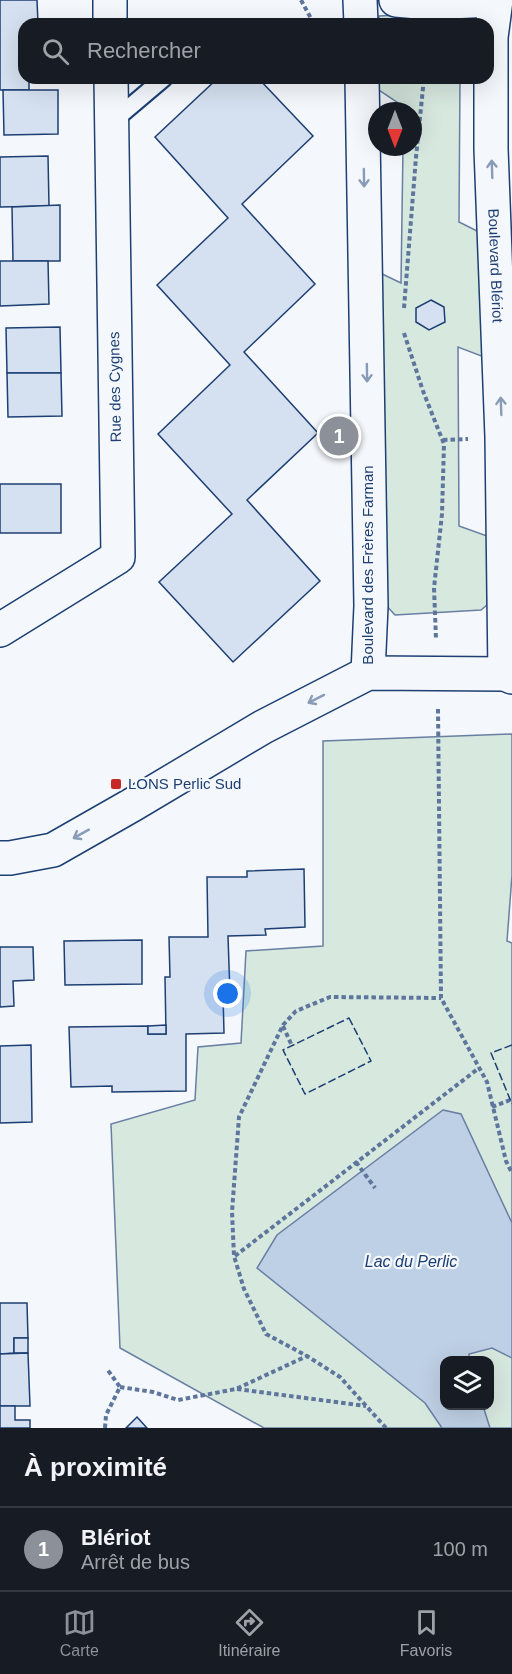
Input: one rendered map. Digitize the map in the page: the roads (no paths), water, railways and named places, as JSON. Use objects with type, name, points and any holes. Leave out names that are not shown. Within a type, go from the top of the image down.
[{"type":"street","points":[[110,0],[110,18]]},
{"type":"street","points":[[360,0],[361,18]]},
{"type":"street","points":[[396,0],[429,3],[494,0]]},
{"type":"street","name":"Boulevard Blériot","points":[[493,18],[494,0]]},
{"type":"street","name":"Rue des Cygnes","points":[[0,630],[118,557],[111,84]]},
{"type":"street","name":"Boulevard des Frères Farman","points":[[0,858],[53,850],[132,806],[263,727],[368,673],[371,606],[362,84]]},
{"type":"street","name":"Boulevard Blériot","points":[[368,673],[508,676],[506,345],[491,138],[491,84]]},
{"type":"lane","points":[[111,122],[157,84]]},
{"type":"water","name":"Lac du Perlic","points":[[443,1110],[461,1114],[512,1223],[512,1358],[492,1348],[469,1354],[469,1356],[440,1356],[440,1410],[484,1410],[490,1428],[442,1428],[425,1403],[257,1268],[277,1235]]},
{"type":"place","name":"Blériot","points":[[339,436]]},
{"type":"place","name":"LONS Perlic Sud","points":[[116,784]]}]
